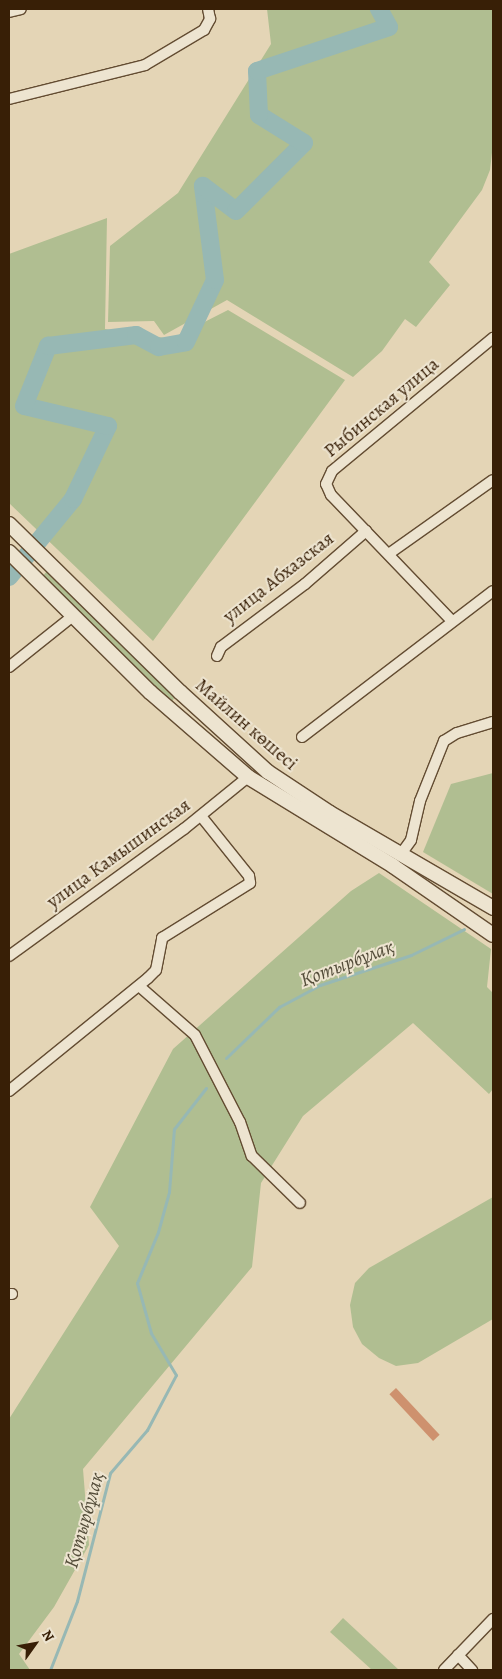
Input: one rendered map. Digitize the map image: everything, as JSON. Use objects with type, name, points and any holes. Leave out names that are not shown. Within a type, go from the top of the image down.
[{"type":"main road","name":"Майлин көшесі","points":[[14,529],[268,772],[493,908]]},
{"type":"main road","name":"Майлин көшесі","points":[[9,552],[150,692],[248,777],[393,866],[493,935]]},
{"type":"street","points":[[9,12],[21,9]]},
{"type":"street","points":[[9,99],[145,65],[204,30],[210,19],[208,9]]},
{"type":"street","name":"Рыбинская улица","points":[[452,621],[390,553],[331,495],[326,484],[332,471],[493,338]]},
{"type":"street","points":[[390,553],[493,480]]},
{"type":"street","name":"улица Абхазская","points":[[217,656],[221,646],[304,584],[366,531]]},
{"type":"street","points":[[302,737],[493,591]]},
{"type":"street","points":[[9,667],[73,616]]},
{"type":"street","points":[[402,854],[411,840],[420,801],[444,741],[457,733],[493,722]]},
{"type":"street","name":"улица Камышинская","points":[[9,956],[201,816],[248,777]]},
{"type":"street","points":[[9,1091],[139,986],[156,970],[162,938],[250,882],[249,876],[201,816]]},
{"type":"street","points":[[139,986],[195,1035],[240,1122],[252,1156],[300,1203]]},
{"type":"street","points":[[444,1670],[493,1619]]},
{"type":"street","points":[[458,1655],[472,1670]]},
{"type":"green space","points":[[267,9],[493,9],[493,144],[490,170],[482,190],[429,262],[450,285],[416,327],[405,319],[382,351],[353,377],[227,300],[164,335],[154,321],[108,322],[110,246],[178,193],[271,44]]},
{"type":"green space","points":[[107,218],[105,329],[171,339],[228,310],[345,380],[153,641],[9,503],[9,254]]},
{"type":"green space","points":[[47,571],[172,694],[174,698],[171,704],[41,578]]},
{"type":"green space","points":[[493,773],[493,894],[423,852],[451,784]]},
{"type":"green space","points":[[379,873],[491,949],[487,987],[493,993],[493,1089],[489,1094],[413,1023],[303,1116],[261,1183],[252,1267],[83,1469],[89,1545],[54,1607],[19,1654],[30,1670],[9,1670],[9,1419],[119,1246],[90,1207],[173,1049],[351,891]]},
{"type":"green space","points":[[493,1197],[493,1319],[418,1363],[396,1366],[379,1358],[362,1344],[353,1327],[350,1305],[355,1283],[369,1268]]},
{"type":"green space","points":[[343,1618],[399,1670],[372,1670],[330,1632]]},
{"type":"building","points":[[396,1388],[440,1435],[433,1441],[389,1394]]},
{"type":"waterway","points":[[9,577],[73,499],[108,426],[24,406],[48,346],[136,335],[159,347],[186,342],[215,280],[203,186],[236,211],[304,143],[259,115],[257,71],[389,27],[379,9]]},
{"type":"waterway","name":"Қотырбұлақ","points":[[226,1058],[279,1007],[320,985],[411,955],[464,929]]},
{"type":"waterway","name":"Қотырбұлақ","points":[[50,1670],[77,1601],[110,1473],[147,1430],[176,1375],[151,1333],[137,1283],[158,1232],[169,1192],[174,1129],[206,1088]]}]
